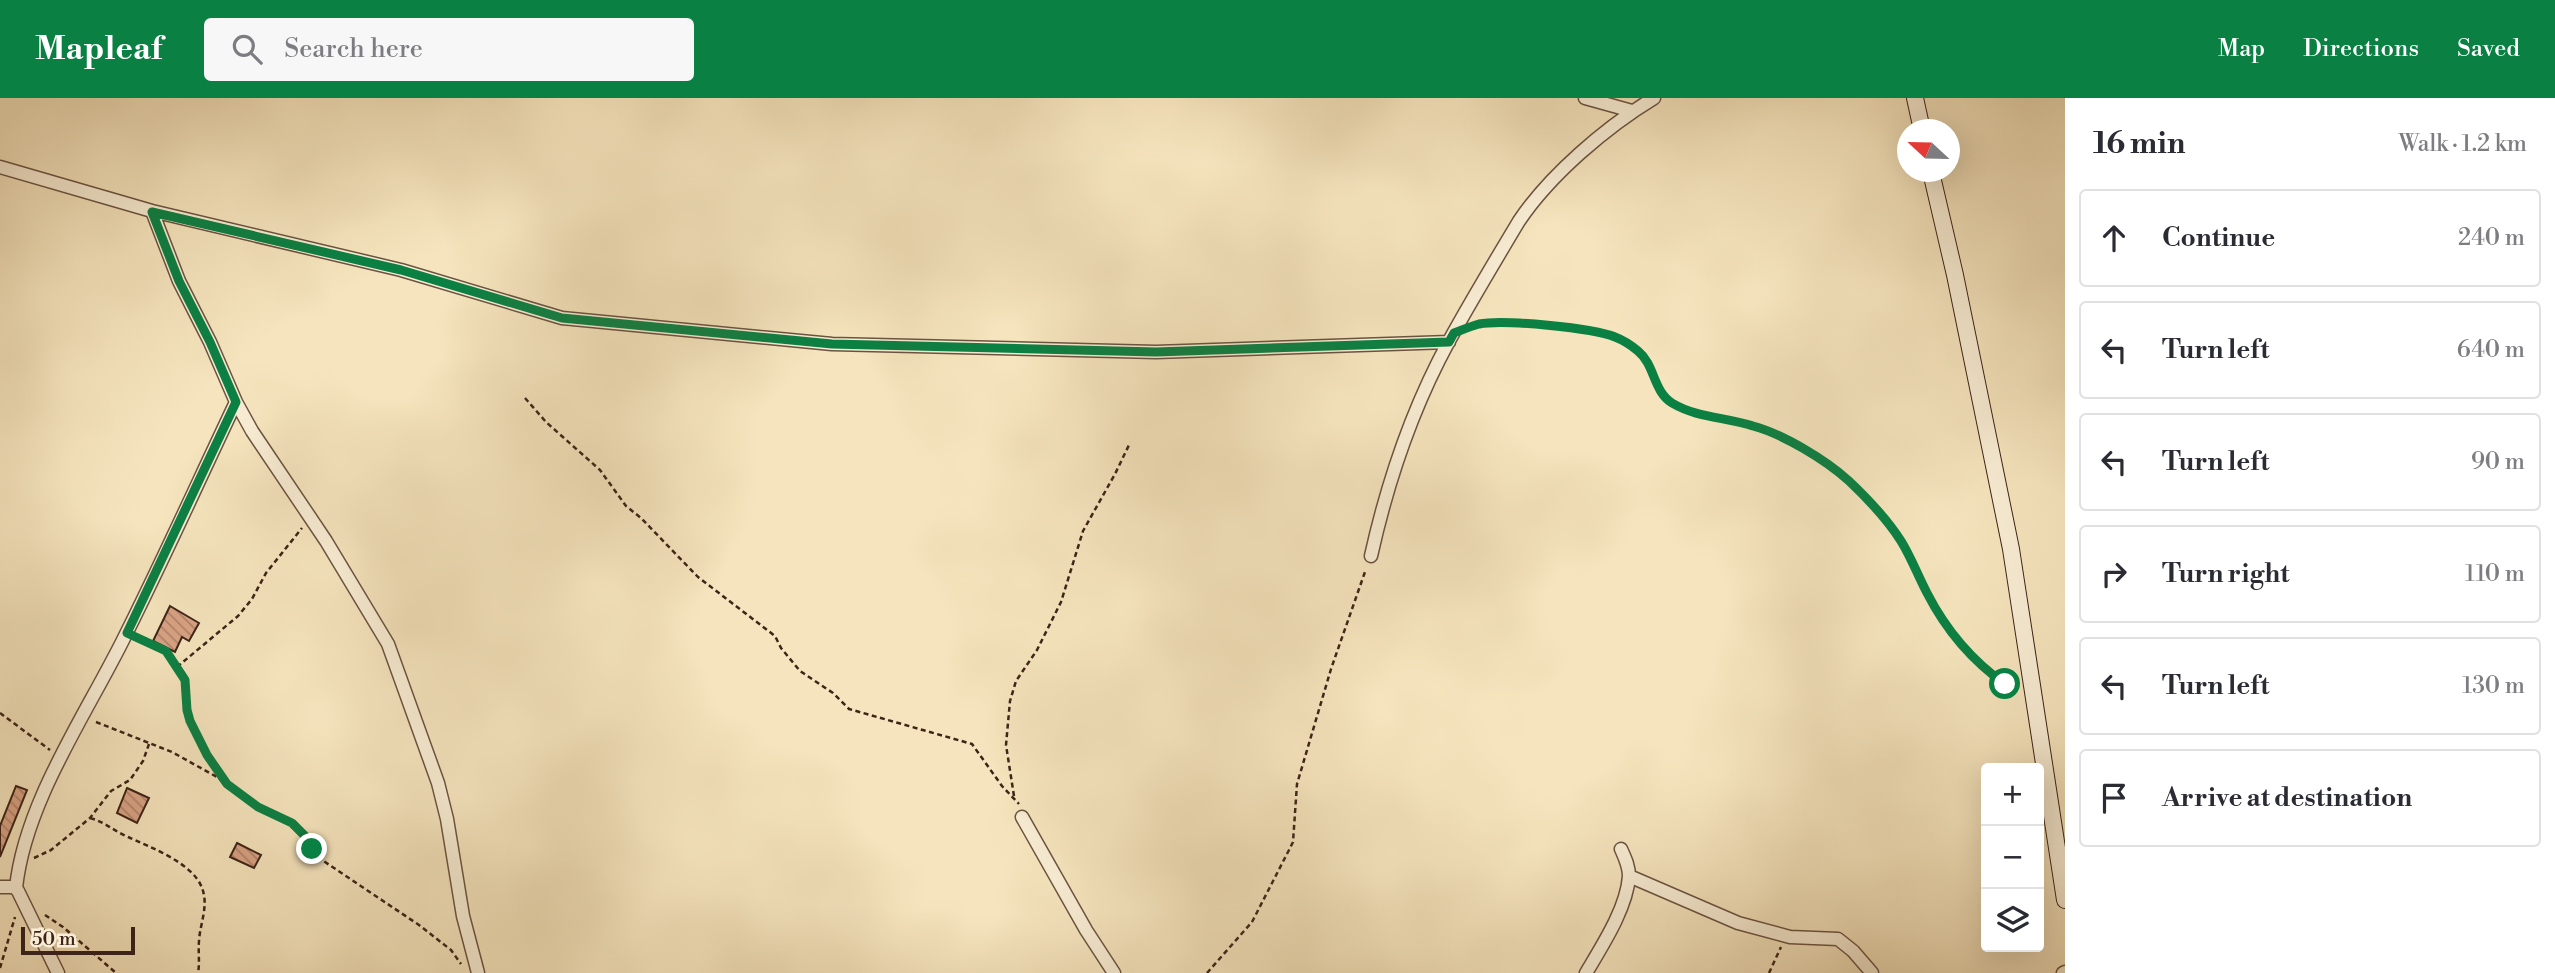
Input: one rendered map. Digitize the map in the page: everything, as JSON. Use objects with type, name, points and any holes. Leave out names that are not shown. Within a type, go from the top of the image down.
[{"type":"street","points":[[1585,98],[1632,111]]},
{"type":"street","points":[[1371,556],[1383,501],[1425,390],[1451,337],[1530,204],[1603,133],[1654,98]]},
{"type":"street","points":[[1915,98],[1920,119]]},
{"type":"street","points":[[0,167],[152,212],[401,270],[562,318],[859,345],[1156,352],[1451,337]]},
{"type":"street","points":[[1933,182],[2011,549],[2065,900]]},
{"type":"street","points":[[152,212],[179,281],[236,402],[376,622],[404,684],[438,783],[447,819],[463,916],[478,973]]},
{"type":"street","points":[[58,973],[20,895],[18,870],[35,817],[61,758],[127,633],[236,402]]},
{"type":"street","points":[[1022,817],[1086,930],[1114,973]]},
{"type":"street","points":[[1586,973],[1618,911],[1629,876],[1621,849]]},
{"type":"street","points":[[1629,876],[1738,923],[1786,936],[1838,939],[1853,951],[1872,973]]},
{"type":"street","points":[[0,887],[20,895]]},
{"type":"path","points":[[1451,337],[1480,324],[1521,323],[1601,333],[1617,338],[1639,351],[1651,365],[1663,395],[1670,402],[1705,416],[1769,431],[1819,458],[1862,494],[1893,530],[1942,620],[1959,644],[1995,677],[2034,701]]},
{"type":"path","points":[[524,398],[546,422],[600,470],[626,506],[698,577],[775,636],[800,671],[856,712],[972,744],[1002,786],[1019,803],[1022,817]]},
{"type":"path","points":[[1014,796],[1006,745],[1010,701],[1016,681],[1037,650],[1061,602],[1083,531],[1129,445]]},
{"type":"path","points":[[177,667],[237,615],[309,518]]},
{"type":"path","points":[[1207,973],[1252,922],[1293,842],[1297,784],[1315,719],[1371,556]]},
{"type":"path","points":[[127,633],[166,651],[177,667],[185,680],[190,721],[207,755],[227,784]]},
{"type":"path","points":[[0,713],[61,758]]},
{"type":"path","points":[[82,718],[172,752],[227,784],[258,807],[292,823],[322,860],[438,939],[451,950],[467,973]]},
{"type":"path","points":[[18,870],[32,859],[51,850],[90,818],[111,790],[130,780],[143,761],[149,744]]},
{"type":"path","points":[[90,818],[104,822],[126,836],[160,850],[184,867],[202,886],[206,905],[199,938],[198,973]]},
{"type":"path","points":[[0,968],[20,895],[63,927],[116,973]]},
{"type":"path","points":[[1769,973],[1786,936]]},
{"type":"building","points":[[170,606],[199,623],[189,641],[182,637],[175,652],[153,641]]},
{"type":"building","points":[[16,786],[27,790],[0,857],[0,826]]},
{"type":"building","points":[[127,788],[149,798],[137,823],[117,813]]},
{"type":"building","points":[[237,843],[261,855],[254,868],[230,857]]},
{"type":"route","points":[[312,849],[305,836],[292,823],[258,807],[227,784],[207,755],[190,721],[185,680],[166,651],[127,633],[236,402],[179,281],[152,212],[401,270],[562,318],[832,344],[1156,352],[1449,342],[1454,333],[1480,324],[1521,323],[1601,333],[1617,338],[1639,351],[1651,365],[1658,386],[1670,402],[1687,411],[1769,431],[1812,454],[1846,479],[1900,540],[1942,620],[1959,644],[2005,684]]}]
